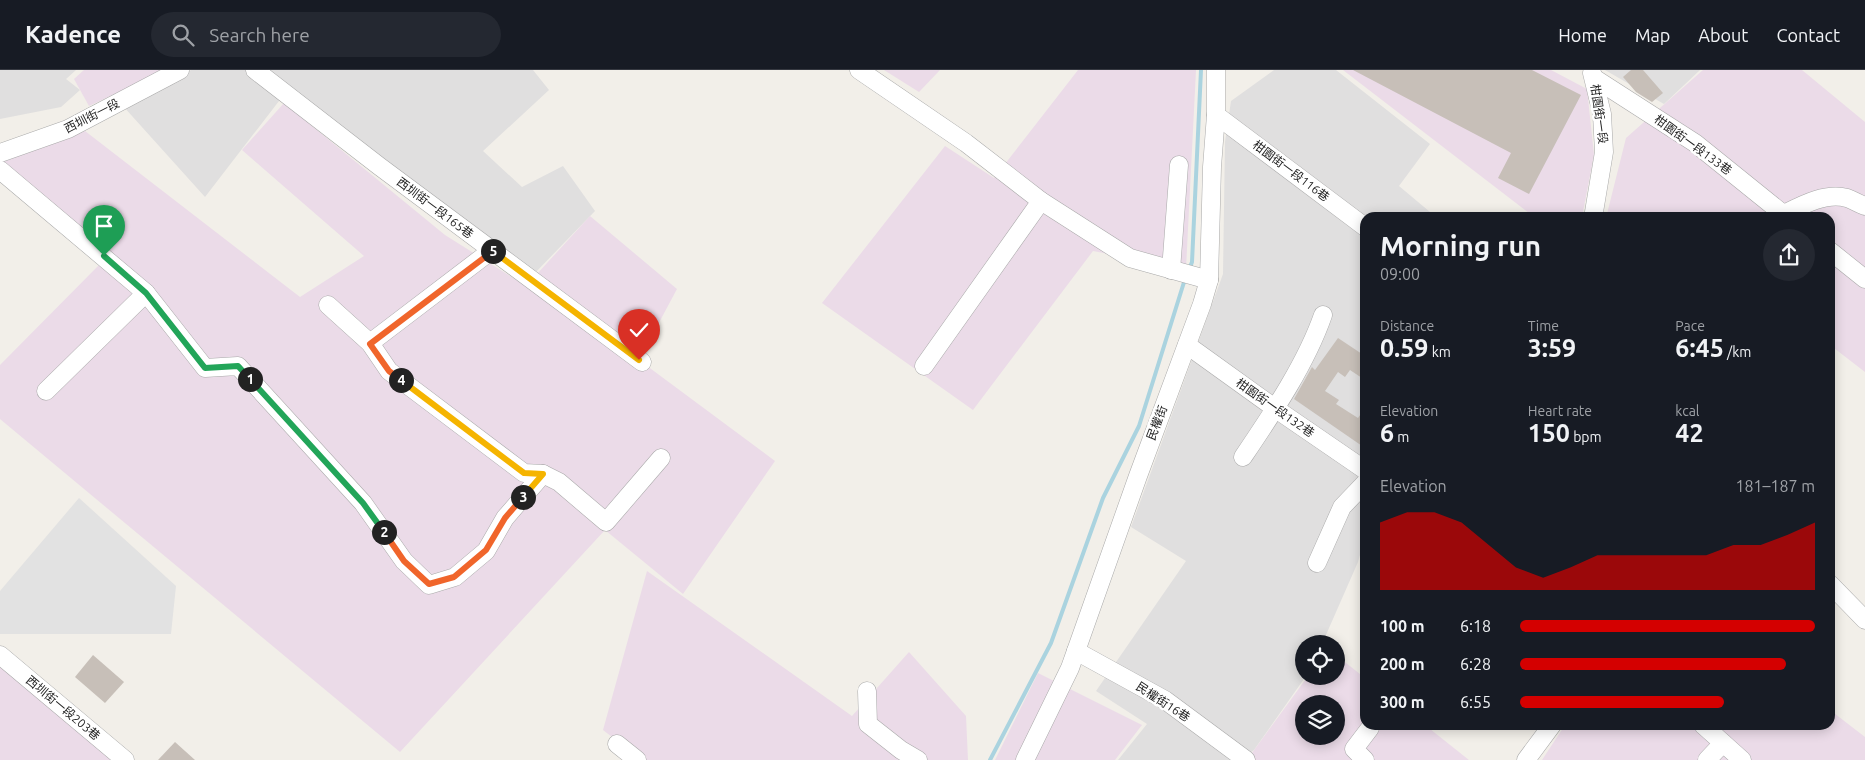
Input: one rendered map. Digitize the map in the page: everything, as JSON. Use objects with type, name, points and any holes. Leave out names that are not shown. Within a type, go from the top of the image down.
[{"type":"street","name":"西圳街一段","points":[[0,153],[68,129],[180,70]]},
{"type":"street","name":"西圳街一段165巷","points":[[255,70],[284,94],[642,362]]},
{"type":"street","points":[[859,70],[966,143],[1041,201],[1130,258],[1209,280]]},
{"type":"street","name":"民權街","points":[[1025,760],[1070,668],[1209,280],[1216,70]]},
{"type":"street","name":"柑園街一段133巷","points":[[1593,74],[1695,144],[1781,212]]},
{"type":"street","name":"柑園街一段","points":[[1593,74],[1602,114],[1604,152],[1594,212]]},
{"type":"street","name":"柑園街一段116巷","points":[[1216,115],[1360,223]]},
{"type":"street","points":[[1171,270],[1179,165]]},
{"type":"street","points":[[0,170],[146,293],[205,368],[238,366],[363,503],[404,561],[429,584],[454,577],[486,550],[505,518],[543,474]]},
{"type":"street","points":[[1791,212],[1802,204],[1826,197],[1846,198],[1865,206]]},
{"type":"street","points":[[924,366],[1041,201]]},
{"type":"street","points":[[370,344],[492,250]]},
{"type":"street","points":[[1835,255],[1865,279]]},
{"type":"street","points":[[46,391],[146,293]]},
{"type":"street","points":[[328,305],[370,344],[389,371],[524,473],[543,474],[559,482],[606,522],[661,458]]},
{"type":"street","points":[[1244,457],[1276,409],[1318,332],[1324,315]]},
{"type":"street","name":"柑園街一段132巷","points":[[1187,345],[1360,467]]},
{"type":"street","points":[[1317,562],[1342,507],[1360,489]]},
{"type":"street","points":[[1835,589],[1865,620]]},
{"type":"street","name":"民權街16巷","points":[[1076,650],[1165,700],[1246,760]]},
{"type":"street","name":"西圳街一段203巷","points":[[0,655],[125,760]]},
{"type":"street","points":[[868,691],[868,724],[901,750],[918,760]]},
{"type":"street","points":[[1365,760],[1354,750],[1369,730]]},
{"type":"street","points":[[1526,760],[1548,730]]},
{"type":"street","points":[[1709,730],[1742,760]]},
{"type":"street","points":[[1707,760],[1723,743]]},
{"type":"street","points":[[617,744],[637,760]]},
{"type":"shaded area","points":[[0,70],[76,70],[66,79],[80,90],[61,107],[0,119]]},
{"type":"shaded area","points":[[84,70],[166,70],[89,106],[74,79]]},
{"type":"shaded area","points":[[191,70],[533,70],[549,90],[483,151],[522,187],[563,166],[595,211],[534,274],[289,88],[205,197],[123,106]]},
{"type":"shaded area","points":[[884,70],[940,70],[919,92]]},
{"type":"shaded area","points":[[1078,70],[1196,70],[1186,269],[1093,251],[973,410],[822,303],[945,146],[994,178]]},
{"type":"shaded area","points":[[1274,70],[1336,70],[1430,144],[1399,186],[1430,212],[1360,212],[1360,555],[1326,635],[1295,635],[1295,685],[1300,685],[1254,750],[1241,760],[1118,760],[1147,724],[1096,691],[1186,561],[1131,527],[1223,274],[1225,142],[1231,101]]},
{"type":"shaded area","points":[[1343,70],[1551,70],[1587,89],[1594,155],[1583,212],[1528,212]]},
{"type":"shaded area","points":[[1605,70],[1700,70],[1664,104]]},
{"type":"shaded area","points":[[1703,70],[1802,70],[1865,122],[1865,372],[1835,349],[1835,212],[1608,212],[1626,138]]},
{"type":"shaded area","points":[[284,103],[445,235],[526,286],[590,216],[677,289],[639,360],[775,461],[683,594],[605,530],[400,752],[0,419],[0,365],[99,265],[2,160],[85,131],[300,297],[364,256],[242,150]]},
{"type":"shaded area","points":[[79,498],[176,586],[171,634],[0,634],[0,591]]},
{"type":"shaded area","points":[[647,571],[852,716],[909,652],[966,716],[968,760],[642,760],[603,730]]},
{"type":"shaded area","points":[[0,662],[112,760],[0,760]]},
{"type":"shaded area","points":[[1345,662],[1360,674],[1360,730],[1431,730],[1469,760],[1253,760],[1249,757],[1301,685],[1345,685]]},
{"type":"shaded area","points":[[1038,673],[1142,725],[1115,760],[995,760]]},
{"type":"shaded area","points":[[1835,714],[1865,737],[1865,760],[1542,760],[1562,730],[1835,730]]},
{"type":"building","points":[[1353,70],[1532,70],[1581,95],[1529,194],[1498,178],[1511,153]]},
{"type":"building","points":[[1631,70],[1643,70],[1663,93],[1652,102],[1636,92],[1623,77]]},
{"type":"building","points":[[1338,338],[1360,353],[1360,377],[1350,370],[1345,377],[1338,372],[1325,391],[1339,400],[1336,404],[1358,418],[1360,415],[1360,445],[1294,399],[1312,367],[1315,370]]},
{"type":"building","points":[[93,655],[124,682],[105,703],[75,677]]},
{"type":"building","points":[[175,742],[195,760],[158,760]]},
{"type":"waterway","points":[[1189,270],[1192,262],[1201,70]]},
{"type":"waterway","points":[[990,760],[1051,643],[1103,498],[1139,426],[1185,279]]},
{"type":"route","points":[[104,256],[146,293],[205,368],[238,366],[363,503],[404,561],[429,584],[454,577],[486,550],[505,518],[543,474],[524,473],[389,371],[370,344],[492,250],[639,360]]}]
